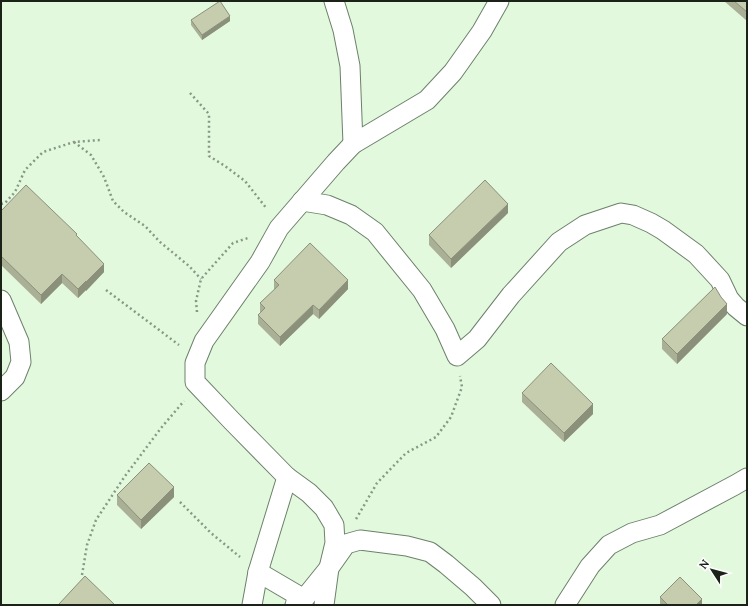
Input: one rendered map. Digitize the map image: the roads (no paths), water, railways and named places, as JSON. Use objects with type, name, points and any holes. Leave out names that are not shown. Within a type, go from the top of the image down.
[{"type":"street","points":[[334,1],[343,30],[350,66],[353,144]]},
{"type":"street","points":[[324,605],[329,568],[336,543],[334,525],[324,508],[309,493],[287,477],[195,382],[195,363],[204,341],[260,262],[279,228],[353,144],[427,100],[454,72],[482,31],[499,1]]},
{"type":"street","points":[[302,201],[327,205],[351,215],[375,232],[422,290],[446,329],[457,356],[477,339],[511,295],[559,242],[585,225],[621,213],[633,214],[651,223],[696,254],[720,280],[729,299],[747,316]]},
{"type":"street","points":[[1,300],[19,342],[21,362],[15,377],[6,388],[1,391]]},
{"type":"street","points":[[252,605],[258,572],[287,477]]},
{"type":"street","points":[[565,605],[590,566],[609,545],[632,533],[660,525],[747,478]]},
{"type":"street","points":[[258,572],[299,602],[329,568],[346,544],[360,540],[407,546],[430,552],[473,587],[491,605]]}]
